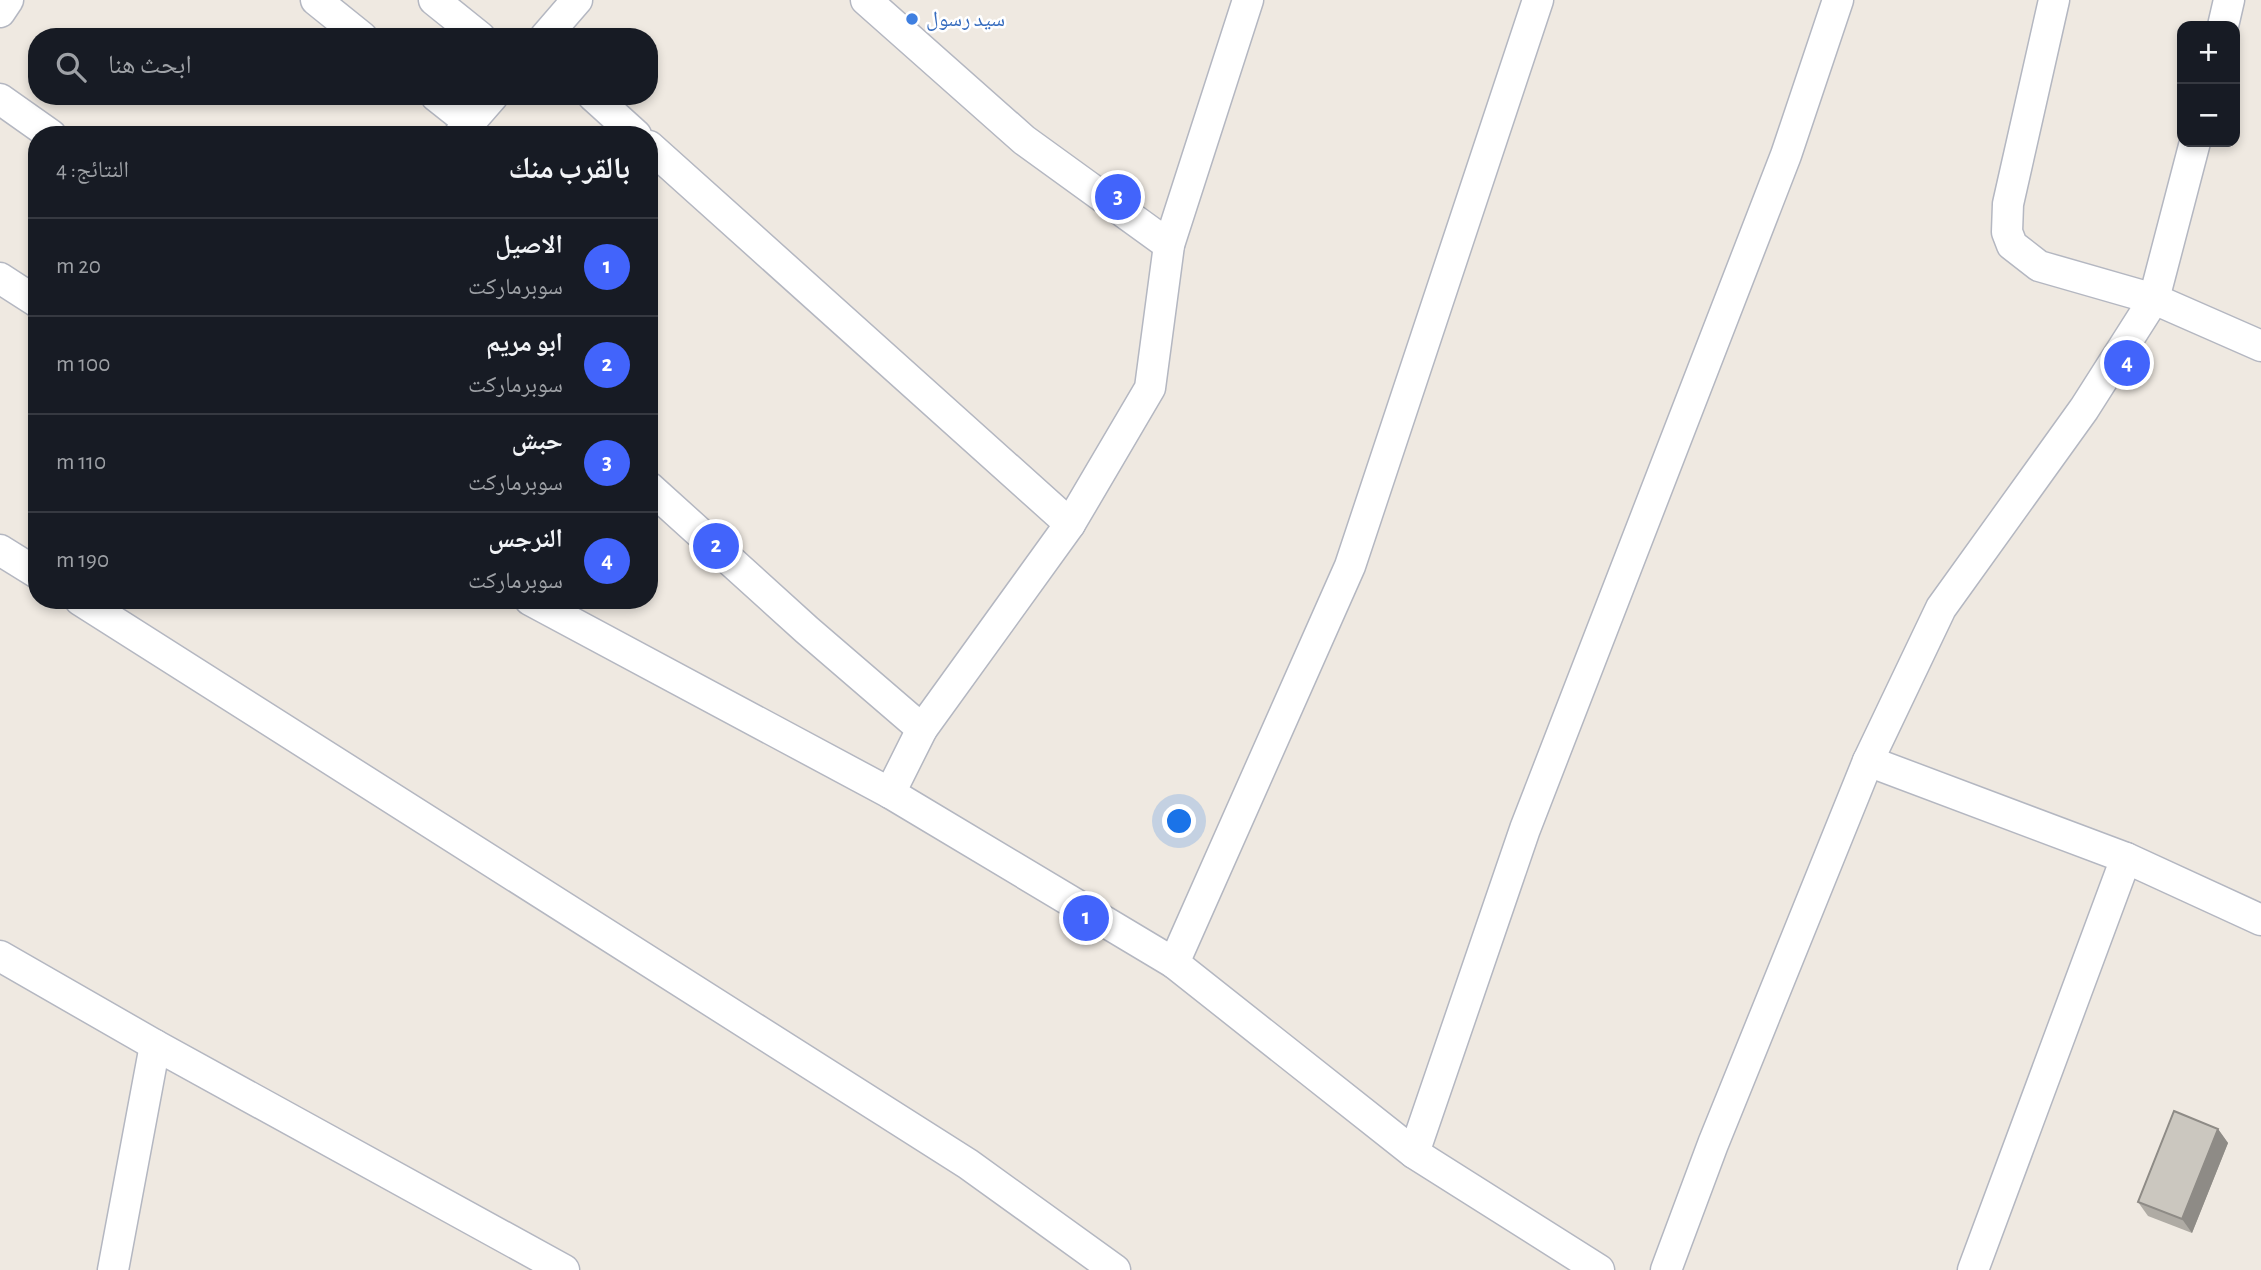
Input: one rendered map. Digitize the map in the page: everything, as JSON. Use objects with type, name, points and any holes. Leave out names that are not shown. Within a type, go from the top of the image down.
[{"type":"street","points":[[0,12],[8,0]]},
{"type":"street","points":[[316,0],[351,28]]},
{"type":"street","points":[[433,0],[469,28]]},
{"type":"street","points":[[553,28],[577,0]]},
{"type":"street","points":[[866,0],[1024,140],[1169,245]]},
{"type":"street","points":[[890,793],[922,729],[1070,524],[1150,388],[1169,245],[1248,0]]},
{"type":"street","points":[[1174,963],[1350,566],[1538,0]]},
{"type":"street","points":[[1414,1153],[1525,829],[1786,156],[1838,0]]},
{"type":"street","points":[[2054,0],[2008,204],[2007,232],[2012,245],[2039,266],[2154,299],[2261,346]]},
{"type":"street","points":[[2224,21],[2229,0]]},
{"type":"street","points":[[0,99],[38,126]]},
{"type":"street","points":[[444,105],[461,126]]},
{"type":"street","points":[[467,126],[485,105]]},
{"type":"street","points":[[603,105],[626,126]]},
{"type":"street","points":[[1666,1270],[1713,1144],[1868,761],[1941,608],[2084,410],[2154,299],[2194,147]]},
{"type":"street","points":[[658,154],[1070,524]]},
{"type":"street","points":[[0,278],[28,296]]},
{"type":"street","points":[[658,495],[807,631],[922,729]]},
{"type":"street","points":[[0,550],[28,567]]},
{"type":"street","points":[[94,609],[956,1156],[1115,1270]]},
{"type":"street","points":[[547,609],[890,793],[1174,963],[1414,1153],[1600,1270]]},
{"type":"street","points":[[1868,761],[2126,858],[2261,920]]},
{"type":"street","points":[[1973,1270],[2126,858]]},
{"type":"street","points":[[0,956],[155,1045],[564,1270]]},
{"type":"street","points":[[113,1270],[155,1045]]},
{"type":"building","points":[[2174,1111],[2218,1129],[2182,1219],[2138,1202]]},
{"type":"place","name":"سيد رسول","points":[[912,19]]},
{"type":"place","name":"حبش","points":[[1118,197]]},
{"type":"place","name":"النرجس","points":[[2127,363]]},
{"type":"place","name":"ابو مريم","points":[[716,546]]},
{"type":"place","name":"الاصيل","points":[[1086,918]]}]
